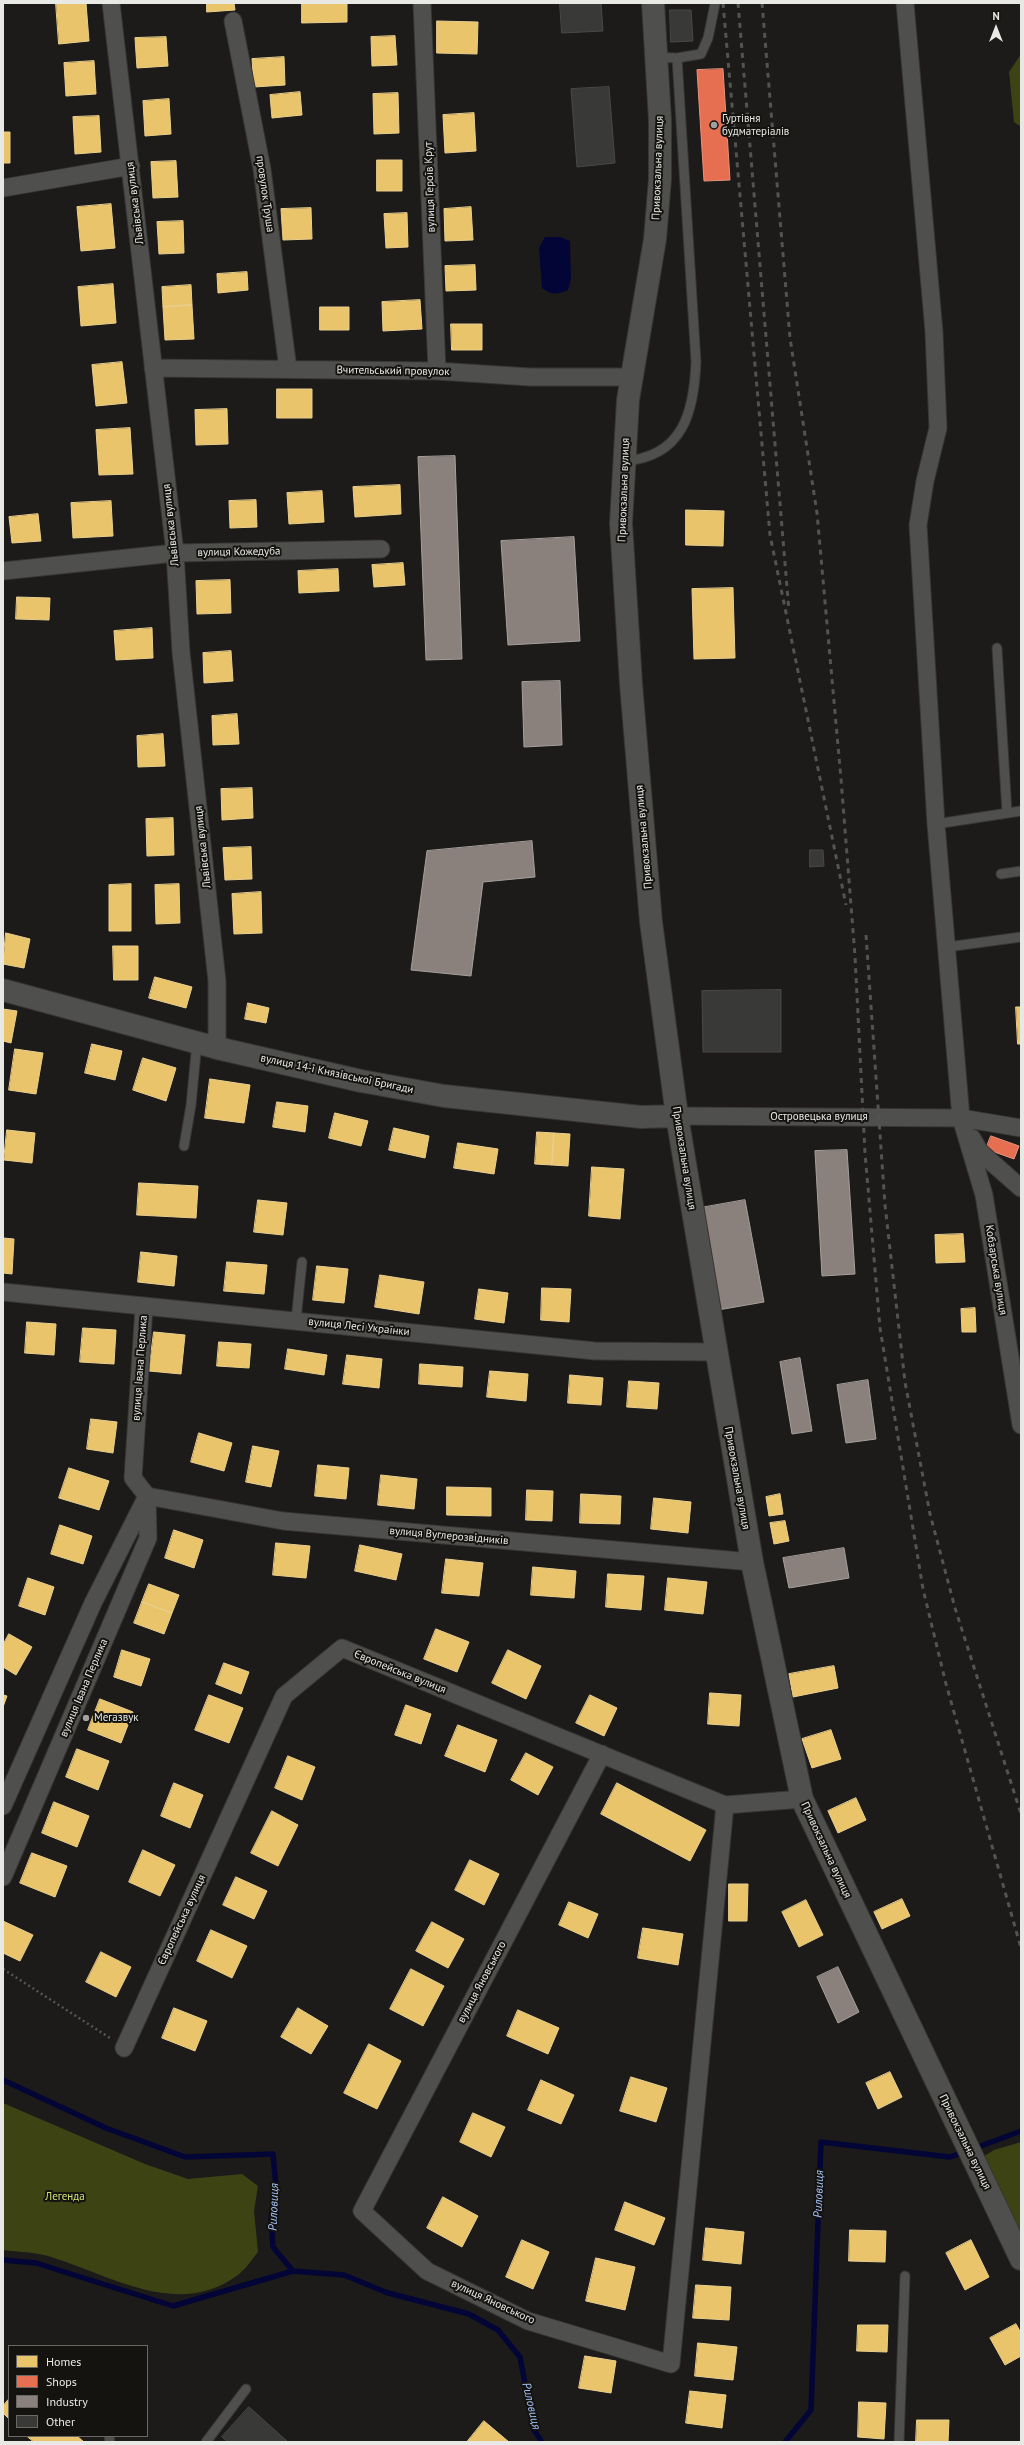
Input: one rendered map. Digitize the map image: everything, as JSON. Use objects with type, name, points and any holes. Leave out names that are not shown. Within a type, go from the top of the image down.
[{"type":"street","name":"Львівська вулиця","points":[[111,3],[131,166],[174,553],[182,652],[217,981],[217,1048]]},
{"type":"street","name":"вулиця Героїв Крут","points":[[422,3],[437,371]]},
{"type":"street","name":"Привокзальна вулиця","points":[[653,3],[660,120],[659,187],[655,239],[628,400],[621,523],[631,692],[651,922],[677,1116],[752,1562],[802,1799],[953,2119],[1021,2259]]},
{"type":"street","points":[[905,3],[934,332],[938,428],[925,481],[918,525],[936,824],[961,1118],[980,1152],[1021,1188]]},
{"type":"street","name":"провулок Труша","points":[[234,21],[262,169],[288,369]]},
{"type":"street","points":[[3,188],[131,166]]},
{"type":"street","name":"Вчительський провулок","points":[[153,368],[437,371],[530,377],[632,377]]},
{"type":"street","name":"вулиця Кожедуба","points":[[3,571],[174,553],[381,549]]},
{"type":"street","name":"вулиця 14-ї Князівської Бригади","points":[[3,990],[217,1048],[361,1081],[444,1096],[641,1117],[677,1116]]},
{"type":"street","name":"Островецька вулиця","points":[[677,1116],[961,1118],[1021,1128]]},
{"type":"street","name":"Кобзарська вулиця","points":[[961,1118],[984,1195],[1021,1425]]},
{"type":"street","name":"вулиця Лесі Українки","points":[[3,1292],[595,1351],[716,1352]]},
{"type":"street","name":"вулиця Івана Перлика","points":[[3,1877],[148,1538],[147,1496],[133,1478],[144,1307]]},
{"type":"street","points":[[3,1806],[93,1603],[147,1496]]},
{"type":"street","name":"вулиця Вуглерозвідників","points":[[147,1496],[283,1521],[752,1562]]},
{"type":"street","name":"Європейська вулиця","points":[[124,2048],[284,1696],[342,1648],[725,1805],[802,1799]]},
{"type":"street","name":"вулиця Яновського","points":[[602,1754],[362,2211],[427,2271],[528,2321],[670,2364],[725,1805]]},
{"type":"lane","points":[[656,57],[678,58],[701,54],[708,38],[715,4]]},
{"type":"lane","points":[[624,461],[644,460],[659,452],[674,438],[686,422],[692,405],[695,386],[695,354],[678,58]]},
{"type":"lane","points":[[997,648],[1007,813]]},
{"type":"lane","points":[[936,824],[1021,811]]},
{"type":"lane","points":[[1001,874],[1021,871]]},
{"type":"lane","points":[[947,947],[1021,937]]},
{"type":"lane","points":[[184,1146],[191,1105],[197,1042]]},
{"type":"lane","points":[[296,1320],[302,1262]]},
{"type":"lane","points":[[899,2442],[905,2276]]},
{"type":"lane","points":[[206,2442],[246,2389]]},
{"type":"path","points":[[3,1969],[124,2048]]},
{"type":"green space","points":[[1021,54],[1021,127],[1014,122],[1009,72]]},
{"type":"green space","name":"Легенда","points":[[3,2103],[145,2164],[188,2179],[242,2174],[258,2186],[254,2211],[258,2252],[238,2275],[215,2288],[191,2294],[167,2294],[119,2282],[48,2256],[3,2250]]},
{"type":"green space","points":[[1021,2142],[1021,2268],[973,2163],[994,2150]]},
{"type":"shaded area","points":[[545,237],[560,237],[570,241],[571,279],[568,290],[561,293],[554,294],[542,288],[539,248]]},
{"type":"building: Homes","points":[[56,3],[86,3],[89,41],[59,44]]},
{"type":"building: Homes","points":[[207,3],[234,3],[235,10],[207,12]]},
{"type":"building: Homes","points":[[302,3],[347,3],[347,22],[302,23]]},
{"type":"building: Homes","points":[[437,21],[478,22],[477,54],[437,53]]},
{"type":"building: Homes","points":[[395,36],[397,65],[372,66],[371,37]]},
{"type":"building: Homes","points":[[166,37],[168,66],[137,68],[135,38]]},
{"type":"building: Homes","points":[[284,57],[285,85],[254,87],[252,59]]},
{"type":"building: Homes","points":[[94,61],[96,94],[66,96],[64,63]]},
{"type":"building: Homes","points":[[300,92],[302,115],[272,118],[270,95]]},
{"type":"building: Homes","points":[[398,93],[399,133],[374,134],[373,94]]},
{"type":"building: Homes","points":[[169,99],[171,134],[145,136],[143,101]]},
{"type":"building: Homes","points":[[474,113],[476,151],[445,153],[443,115]]},
{"type":"building: Homes","points":[[99,116],[101,152],[75,154],[73,117]]},
{"type":"building: Homes","points":[[3,132],[10,132],[10,163],[3,163]]},
{"type":"building: Homes","points":[[377,160],[402,160],[402,191],[377,191]]},
{"type":"building: Homes","points":[[176,161],[178,197],[153,198],[151,162]]},
{"type":"building: Homes","points":[[111,204],[115,248],[81,251],[77,207]]},
{"type":"building: Homes","points":[[471,207],[473,240],[445,241],[444,209]]},
{"type":"building: Homes","points":[[311,208],[312,239],[283,240],[281,209]]},
{"type":"building: Homes","points":[[407,213],[408,247],[386,248],[384,214]]},
{"type":"building: Homes","points":[[183,221],[184,253],[159,254],[157,222]]},
{"type":"building: Homes","points":[[475,265],[476,290],[446,291],[445,266]]},
{"type":"building: Homes","points":[[247,272],[248,290],[218,293],[217,274]]},
{"type":"building: Homes","points":[[113,284],[116,323],[81,326],[78,287]]},
{"type":"building: Homes","points":[[191,285],[192,305],[163,307],[162,287]]},
{"type":"building: Homes","points":[[420,300],[422,329],[383,331],[382,302]]},
{"type":"building: Homes","points":[[192,305],[194,339],[165,340],[163,307]]},
{"type":"building: Homes","points":[[320,307],[349,307],[349,330],[320,330]]},
{"type":"building: Homes","points":[[451,324],[482,324],[482,350],[452,350]]},
{"type":"building: Homes","points":[[122,362],[127,403],[96,406],[92,365]]},
{"type":"building: Homes","points":[[277,389],[312,389],[312,418],[277,418]]},
{"type":"building: Homes","points":[[227,409],[228,444],[196,445],[195,410]]},
{"type":"building: Homes","points":[[130,428],[133,474],[99,475],[96,430]]},
{"type":"building: Homes","points":[[400,485],[401,514],[355,517],[353,487]]},
{"type":"building: Homes","points":[[322,491],[324,522],[289,524],[287,493]]},
{"type":"building: Homes","points":[[256,500],[257,527],[230,528],[229,501]]},
{"type":"building: Homes","points":[[111,501],[113,536],[73,538],[71,503]]},
{"type":"building: Homes","points":[[686,510],[724,511],[723,546],[686,545]]},
{"type":"building: Homes","points":[[38,514],[41,541],[12,543],[9,517]]},
{"type":"building: Homes","points":[[403,563],[405,585],[374,587],[372,565]]},
{"type":"building: Homes","points":[[338,569],[339,591],[299,593],[298,571]]},
{"type":"building: Homes","points":[[230,580],[231,613],[197,614],[196,581]]},
{"type":"building: Homes","points":[[733,588],[735,658],[694,659],[692,589]]},
{"type":"building: Homes","points":[[17,597],[50,598],[49,620],[16,619]]},
{"type":"building: Homes","points":[[152,628],[153,658],[116,660],[114,631]]},
{"type":"building: Homes","points":[[231,651],[233,681],[204,683],[203,653]]},
{"type":"building: Homes","points":[[237,714],[239,744],[213,745],[212,716]]},
{"type":"building: Homes","points":[[163,734],[165,766],[138,767],[137,736]]},
{"type":"building: Homes","points":[[252,788],[253,818],[222,820],[221,789]]},
{"type":"building: Homes","points":[[173,818],[174,855],[147,856],[146,819]]},
{"type":"building: Homes","points":[[251,847],[252,879],[225,880],[223,848]]},
{"type":"building: Homes","points":[[131,884],[131,931],[109,931],[109,885]]},
{"type":"building: Homes","points":[[179,884],[180,923],[156,924],[155,885]]},
{"type":"building: Homes","points":[[261,892],[262,933],[234,934],[232,894]]},
{"type":"building: Homes","points":[[6,933],[30,939],[24,968],[3,964]]},
{"type":"building: Homes","points":[[113,946],[138,946],[138,980],[114,980]]},
{"type":"building: Homes","points":[[155,977],[192,987],[186,1008],[149,998]]},
{"type":"building: Homes","points":[[248,1003],[269,1008],[266,1023],[245,1019]]},
{"type":"building: Homes","points":[[1016,1007],[1021,1007],[1021,1044],[1018,1044]]},
{"type":"building: Homes","points":[[3,1009],[17,1011],[11,1043],[3,1041]]},
{"type":"building: Homes","points":[[92,1044],[122,1051],[115,1080],[85,1073]]},
{"type":"building: Homes","points":[[15,1049],[43,1053],[36,1094],[9,1090]]},
{"type":"building: Homes","points":[[143,1058],[176,1068],[166,1101],[133,1090]]},
{"type":"building: Homes","points":[[210,1079],[250,1085],[244,1123],[205,1118]]},
{"type":"building: Homes","points":[[277,1102],[308,1106],[305,1132],[273,1127]]},
{"type":"building: Homes","points":[[335,1113],[368,1121],[361,1146],[329,1138]]},
{"type":"building: Homes","points":[[394,1128],[429,1136],[425,1158],[389,1150]]},
{"type":"building: Homes","points":[[7,1130],[35,1133],[32,1163],[4,1160]]},
{"type":"building: Homes","points":[[537,1132],[554,1133],[552,1165],[535,1164]]},
{"type":"building: Homes","points":[[554,1133],[570,1134],[568,1166],[552,1165]]},
{"type":"building: Homes","points":[[458,1143],[498,1149],[494,1174],[454,1168]]},
{"type":"building: Homes","points":[[592,1167],[624,1169],[620,1219],[589,1216]]},
{"type":"building: Homes","points":[[139,1183],[198,1186],[196,1218],[137,1215]]},
{"type":"building: Homes","points":[[258,1200],[287,1203],[283,1235],[254,1232]]},
{"type":"building: Homes","points":[[963,1234],[965,1262],[936,1263],[935,1235]]},
{"type":"building: Homes","points":[[3,1238],[14,1239],[12,1274],[3,1273]]},
{"type":"building: Homes","points":[[141,1252],[177,1256],[174,1286],[138,1282]]},
{"type":"building: Homes","points":[[227,1262],[267,1265],[264,1294],[224,1291]]},
{"type":"building: Homes","points":[[317,1266],[348,1269],[344,1303],[313,1300]]},
{"type":"building: Homes","points":[[380,1275],[424,1282],[419,1314],[375,1307]]},
{"type":"building: Homes","points":[[542,1288],[571,1289],[569,1322],[541,1320]]},
{"type":"building: Homes","points":[[479,1289],[508,1293],[504,1323],[475,1319]]},
{"type":"building: Homes","points":[[975,1308],[976,1332],[962,1332],[961,1309]]},
{"type":"building: Homes","points":[[27,1322],[56,1324],[54,1355],[25,1353]]},
{"type":"building: Homes","points":[[83,1328],[116,1330],[114,1364],[80,1362]]},
{"type":"building: Homes","points":[[154,1332],[185,1335],[181,1374],[149,1371]]},
{"type":"building: Homes","points":[[219,1342],[251,1344],[249,1368],[217,1366]]},
{"type":"building: Homes","points":[[288,1349],[327,1355],[324,1375],[285,1369]]},
{"type":"building: Homes","points":[[347,1355],[382,1359],[379,1388],[343,1384]]},
{"type":"building: Homes","points":[[420,1364],[463,1367],[462,1387],[419,1384]]},
{"type":"building: Homes","points":[[490,1371],[528,1374],[526,1401],[487,1397]]},
{"type":"building: Homes","points":[[570,1375],[603,1378],[601,1405],[568,1403]]},
{"type":"building: Homes","points":[[629,1381],[659,1383],[657,1409],[627,1407]]},
{"type":"building: Homes","points":[[91,1419],[117,1422],[113,1453],[87,1449]]},
{"type":"building: Homes","points":[[199,1433],[232,1443],[224,1471],[191,1462]]},
{"type":"building: Homes","points":[[253,1446],[279,1451],[271,1487],[246,1482]]},
{"type":"building: Homes","points":[[318,1465],[349,1468],[346,1499],[315,1496]]},
{"type":"building: Homes","points":[[69,1468],[109,1481],[99,1510],[59,1498]]},
{"type":"building: Homes","points":[[381,1475],[417,1479],[414,1509],[378,1505]]},
{"type":"building: Homes","points":[[447,1487],[491,1488],[491,1516],[447,1515]]},
{"type":"building: Homes","points":[[527,1490],[553,1491],[552,1521],[526,1520]]},
{"type":"building: Homes","points":[[581,1494],[621,1496],[620,1524],[580,1523]]},
{"type":"building: Homes","points":[[780,1494],[783,1514],[769,1516],[766,1497]]},
{"type":"building: Homes","points":[[654,1498],[691,1502],[688,1533],[651,1529]]},
{"type":"building: Homes","points":[[785,1521],[789,1541],[774,1544],[770,1523]]},
{"type":"building: Homes","points":[[60,1525],[92,1536],[83,1564],[51,1554]]},
{"type":"building: Homes","points":[[174,1530],[203,1540],[194,1568],[165,1558]]},
{"type":"building: Homes","points":[[276,1543],[310,1546],[306,1578],[273,1575]]},
{"type":"building: Homes","points":[[360,1545],[402,1554],[396,1580],[355,1571]]},
{"type":"building: Homes","points":[[446,1559],[483,1563],[479,1596],[442,1593]]},
{"type":"building: Homes","points":[[533,1567],[576,1571],[574,1598],[531,1595]]},
{"type":"building: Homes","points":[[608,1574],[644,1576],[641,1610],[606,1607]]},
{"type":"building: Homes","points":[[28,1578],[54,1587],[45,1615],[19,1606]]},
{"type":"building: Homes","points":[[668,1578],[707,1582],[703,1614],[665,1610]]},
{"type":"building: Homes","points":[[149,1584],[179,1595],[172,1613],[142,1602]]},
{"type":"building: Homes","points":[[142,1602],[172,1613],[164,1634],[134,1623]]},
{"type":"building: Homes","points":[[436,1629],[469,1642],[457,1672],[424,1659]]},
{"type":"building: Homes","points":[[9,1634],[32,1647],[16,1675],[3,1667],[3,1645]]},
{"type":"building: Homes","points":[[122,1650],[150,1659],[141,1686],[114,1677]]},
{"type":"building: Homes","points":[[508,1650],[541,1666],[526,1699],[492,1683]]},
{"type":"building: Homes","points":[[224,1663],[249,1672],[241,1694],[216,1684]]},
{"type":"building: Homes","points":[[834,1666],[838,1688],[793,1697],[789,1674]]},
{"type":"building: Homes","points":[[710,1693],[741,1695],[739,1726],[708,1724]]},
{"type":"building: Homes","points":[[3,1695],[7,1696],[3,1707]]},
{"type":"building: Homes","points":[[209,1695],[243,1708],[229,1743],[195,1730]]},
{"type":"building: Homes","points":[[590,1695],[617,1708],[604,1736],[576,1723]]},
{"type":"building: Homes","points":[[100,1699],[133,1712],[121,1743],[88,1730]]},
{"type":"building: Homes","points":[[406,1705],[431,1714],[421,1744],[395,1735]]},
{"type":"building: Homes","points":[[458,1725],[497,1740],[485,1772],[445,1756]]},
{"type":"building: Homes","points":[[831,1730],[841,1759],[812,1768],[802,1739]]},
{"type":"building: Homes","points":[[77,1749],[109,1761],[98,1790],[66,1777]]},
{"type":"building: Homes","points":[[526,1753],[553,1767],[538,1795],[511,1780]]},
{"type":"building: Homes","points":[[288,1756],[315,1767],[302,1800],[275,1788]]},
{"type":"building: Homes","points":[[174,1783],[203,1795],[190,1828],[161,1816]]},
{"type":"building: Homes","points":[[617,1783],[706,1830],[690,1861],[601,1814]]},
{"type":"building: Homes","points":[[856,1798],[866,1820],[838,1833],[828,1811]]},
{"type":"building: Homes","points":[[54,1802],[89,1816],[77,1847],[42,1833]]},
{"type":"building: Homes","points":[[272,1811],[298,1825],[278,1866],[251,1853]]},
{"type":"building: Homes","points":[[143,1850],[175,1865],[160,1896],[129,1882]]},
{"type":"building: Homes","points":[[32,1853],[67,1866],[55,1897],[20,1883]]},
{"type":"building: Homes","points":[[470,1860],[499,1874],[484,1905],[455,1890]]},
{"type":"building: Homes","points":[[236,1877],[267,1891],[254,1919],[223,1905]]},
{"type":"building: Homes","points":[[729,1884],[748,1884],[747,1921],[729,1921]]},
{"type":"building: Homes","points":[[902,1899],[910,1916],[882,1929],[874,1912]]},
{"type":"building: Homes","points":[[806,1900],[823,1935],[799,1947],[782,1912]]},
{"type":"building: Homes","points":[[569,1902],[598,1914],[588,1938],[559,1925]]},
{"type":"building: Homes","points":[[3,1921],[33,1935],[20,1961],[3,1953]]},
{"type":"building: Homes","points":[[432,1922],[464,1939],[448,1968],[416,1951]]},
{"type":"building: Homes","points":[[643,1928],[683,1934],[678,1965],[638,1958]]},
{"type":"building: Homes","points":[[211,1930],[247,1946],[232,1978],[197,1961]]},
{"type":"building: Homes","points":[[101,1952],[131,1967],[116,1997],[86,1982]]},
{"type":"building: Homes","points":[[411,1969],[444,1986],[423,2026],[390,2009]]},
{"type":"building: Homes","points":[[174,2008],[207,2021],[195,2051],[162,2038]]},
{"type":"building: Homes","points":[[298,2008],[328,2026],[311,2054],[281,2037]]},
{"type":"building: Homes","points":[[518,2010],[559,2028],[548,2054],[507,2036]]},
{"type":"building: Homes","points":[[369,2044],[401,2061],[377,2109],[344,2093]]},
{"type":"building: Homes","points":[[890,2072],[902,2097],[878,2109],[866,2083]]},
{"type":"building: Homes","points":[[631,2077],[667,2088],[656,2122],[620,2111]]},
{"type":"building: Homes","points":[[541,2080],[574,2095],[561,2124],[528,2110]]},
{"type":"building: Homes","points":[[473,2113],[505,2127],[491,2157],[460,2142]]},
{"type":"building: Homes","points":[[443,2197],[478,2216],[462,2247],[427,2228]]},
{"type":"building: Homes","points":[[625,2202],[665,2218],[654,2245],[615,2230]]},
{"type":"building: Homes","points":[[706,2228],[744,2232],[741,2264],[703,2260]]},
{"type":"building: Homes","points":[[850,2230],[886,2231],[885,2262],[849,2261]]},
{"type":"building: Homes","points":[[522,2240],[549,2252],[533,2289],[506,2277]]},
{"type":"building: Homes","points":[[971,2240],[989,2277],[965,2290],[946,2253]]},
{"type":"building: Homes","points":[[596,2258],[635,2267],[625,2310],[586,2301]]},
{"type":"building: Homes","points":[[696,2285],[731,2287],[729,2320],[693,2318]]},
{"type":"building: Homes","points":[[1016,2324],[1021,2333],[1021,2356],[1005,2365],[990,2338]]},
{"type":"building: Homes","points":[[858,2325],[888,2325],[887,2352],[857,2351]]},
{"type":"building: Homes","points":[[698,2343],[737,2347],[733,2380],[695,2376]]},
{"type":"building: Homes","points":[[585,2356],[616,2361],[611,2393],[579,2388]]},
{"type":"building: Homes","points":[[690,2391],[726,2395],[722,2428],[686,2423]]},
{"type":"building: Homes","points":[[8,2400],[8,2418],[3,2413],[3,2406]]},
{"type":"building: Homes","points":[[859,2402],[886,2403],[884,2439],[858,2437]]},
{"type":"building: Homes","points":[[917,2420],[949,2420],[948,2442],[916,2442]]},
{"type":"building: Homes","points":[[484,2421],[509,2442],[467,2442]]},
{"type":"building: Homes","points":[[28,2437],[78,2437],[84,2442],[34,2442]]},
{"type":"building: Shops","name":"Гуртівня будматеріалів","points":[[723,69],[730,180],[704,181],[697,70]]},
{"type":"building: Shops","points":[[991,1136],[1019,1146],[1014,1159],[986,1149]]},
{"type":"building: Industry","points":[[455,456],[462,659],[426,660],[418,457]]},
{"type":"building: Industry","points":[[574,537],[580,641],[508,645],[501,541]]},
{"type":"building: Industry","points":[[560,681],[562,745],[524,747],[522,682]]},
{"type":"building: Industry","points":[[532,841],[535,877],[483,882],[471,976],[411,970],[427,851]]},
{"type":"building: Industry","points":[[847,1150],[855,1274],[822,1276],[815,1151]]},
{"type":"building: Industry","points":[[745,1200],[764,1302],[718,1310],[700,1208]]},
{"type":"building: Industry","points":[[800,1358],[812,1431],[792,1434],[780,1362]]},
{"type":"building: Industry","points":[[868,1380],[876,1439],[846,1443],[837,1385]]},
{"type":"building: Industry","points":[[844,1548],[849,1578],[789,1588],[783,1558]]},
{"type":"building: Industry","points":[[838,1967],[859,2012],[838,2023],[817,1977]]},
{"type":"building: Other","points":[[560,3],[601,3],[603,31],[562,33]]},
{"type":"building: Other","points":[[670,10],[691,10],[693,41],[671,42]]},
{"type":"building: Other","points":[[609,87],[615,163],[577,167],[571,89]]},
{"type":"building: Other","points":[[810,850],[823,850],[824,866],[810,867]]},
{"type":"building: Other","points":[[781,990],[781,1052],[703,1052],[702,991]]},
{"type":"building: Other","points":[[249,2407],[288,2442],[228,2442],[222,2437]]},
{"type":"waterway","name":"Риловиця","points":[[3,2080],[106,2128],[185,2157],[273,2154],[276,2186],[271,2217],[273,2247],[293,2271]]},
{"type":"waterway","name":"Риловиця","points":[[973,2149],[1021,2131]]},
{"type":"waterway","name":"Риловиця","points":[[785,2442],[811,2410],[821,2142],[950,2157],[965,2152]]},
{"type":"waterway","name":"Риловиця","points":[[3,2260],[36,2263],[173,2306],[293,2271],[344,2275],[388,2293],[469,2314],[498,2330],[520,2357],[534,2430],[542,2442]]},
{"type":"railway","points":[[723,3],[770,535],[846,905]]},
{"type":"railway","points":[[738,3],[789,611]]},
{"type":"railway","points":[[762,3],[790,338],[817,513],[841,779],[855,956],[865,1153],[880,1328],[923,1589],[946,1684],[1021,1948]]},
{"type":"railway","points":[[866,935],[885,1205],[905,1382],[930,1514],[955,1608],[1021,1814]]},
{"type":"place","name":"Гуртівня будматеріалів","points":[[714,125]]},
{"type":"place","name":"Мегазвук","points":[[86,1718]]}]
